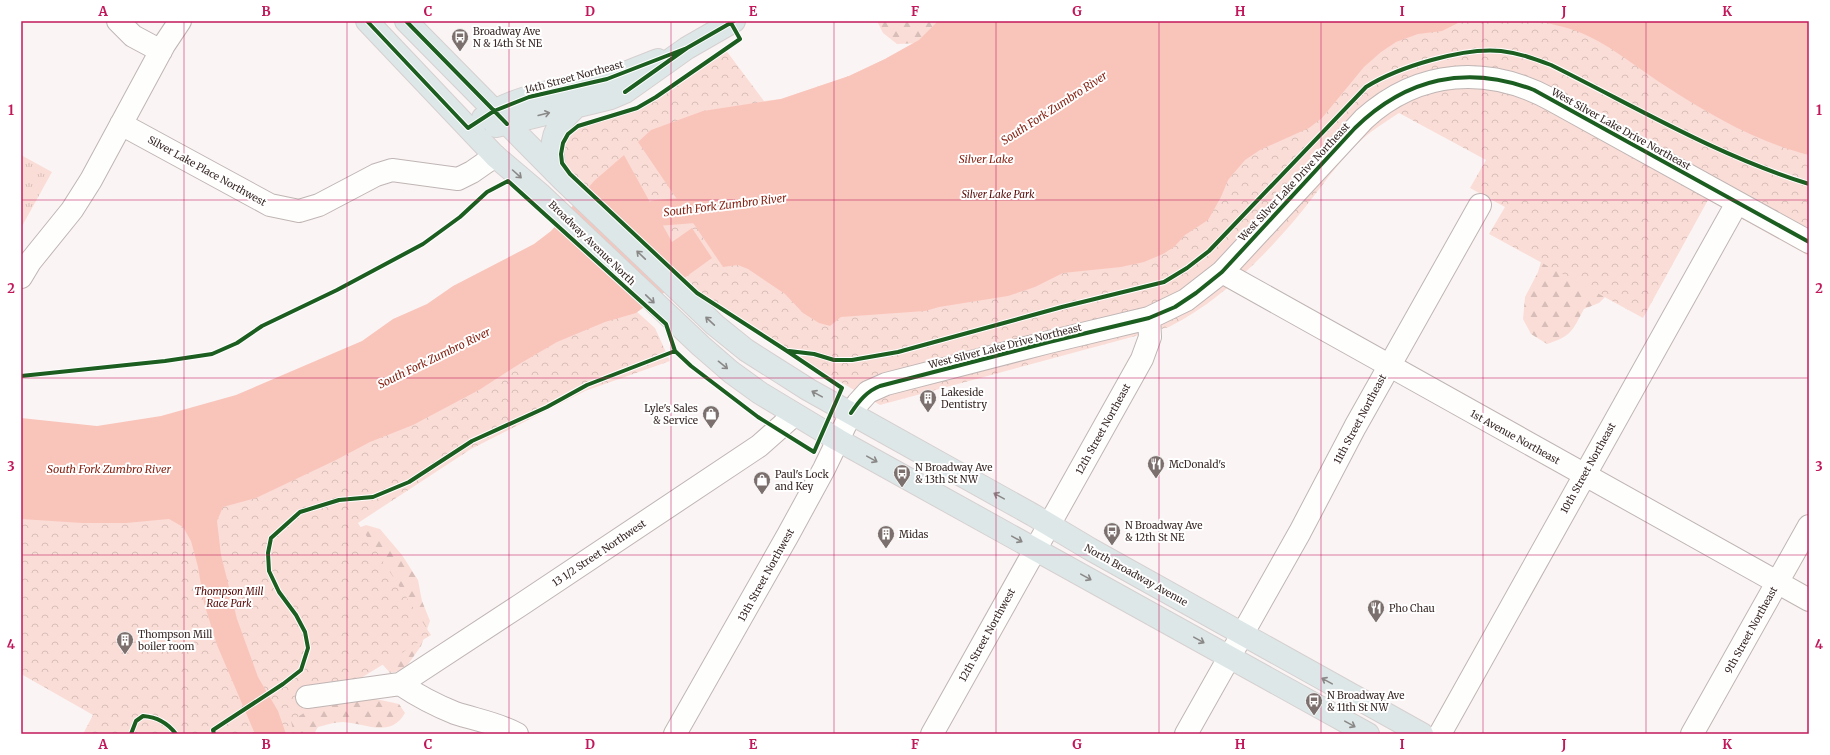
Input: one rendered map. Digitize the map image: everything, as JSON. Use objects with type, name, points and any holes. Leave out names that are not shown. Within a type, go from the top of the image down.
[{"type":"main road","name":"Broadway Avenue North","points":[[367,21],[495,156],[541,195],[672,319],[731,372],[794,415],[838,440]]},
{"type":"main road","points":[[406,21],[559,176],[715,325],[746,350],[797,383],[852,413]]},
{"type":"main road","name":"14th Street Northeast","points":[[468,128],[500,117],[577,106],[611,98],[625,92],[687,48],[734,21]]},
{"type":"main road","name":"14th Street Northeast","points":[[500,117],[529,97],[607,79],[687,48]]},
{"type":"main road","points":[[559,176],[551,149],[553,139],[564,118],[577,106]]},
{"type":"main road","name":"North Broadway Avenue","points":[[852,413],[1230,657],[1368,734]]},
{"type":"main road","name":"North Broadway Avenue","points":[[838,440],[1043,537],[1242,635],[1422,734]]},
{"type":"street","points":[[118,21],[132,36],[161,51]]},
{"type":"street","points":[[21,277],[30,262],[72,210],[91,180],[161,51],[180,21]]},
{"type":"street","name":"West Silver Lake Drive Northeast","points":[[852,413],[862,397],[871,390],[880,386],[1049,342],[1149,318],[1186,300],[1222,272],[1372,112],[1409,90],[1446,79],[1470,76],[1490,77],[1534,90],[1809,242]]},
{"type":"street","name":"Silver Lake Place Northwest","points":[[121,124],[270,206],[299,211],[318,205],[376,174],[392,170],[458,179],[472,172],[495,156]]},
{"type":"street","name":"10th Street Northeast","points":[[1440,734],[1737,203]]},
{"type":"street","name":"11th Street Northeast","points":[[1186,734],[1326,485],[1348,440],[1480,205]]},
{"type":"street","name":"1st Avenue Northeast","points":[[1222,272],[1809,600]]},
{"type":"street","name":"12th Street Northeast","points":[[1043,537],[1142,359],[1150,337],[1149,318]]},
{"type":"street","name":"13th Street Northwest","points":[[675,734],[788,535],[824,469],[852,413]]},
{"type":"street","name":"13 1/2 Street Northwest","points":[[400,684],[520,606],[759,446],[794,415]]},
{"type":"street","name":"9th Street Northeast","points":[[1692,734],[1809,526]]},
{"type":"street","name":"12th Street Northwest","points":[[932,734],[1043,537]]},
{"type":"street","points":[[307,697],[400,684],[426,701],[456,713],[504,727],[517,734]]},
{"type":"green space","points":[[877,21],[957,21],[922,43],[897,44],[883,33]]},
{"type":"green space","name":"Silver Lake Park","points":[[938,21],[1809,21],[1809,256],[1708,200],[1643,318],[1489,234],[1505,207],[1470,188],[1486,160],[1399,113],[1381,124],[1353,149],[1335,169],[1289,227],[1242,276],[1207,304],[1169,327],[880,405],[787,351],[697,293],[570,174],[562,163],[563,143],[568,134],[578,126],[637,108],[656,97],[725,49],[764,101],[781,99],[849,76],[885,59],[919,40]]},
{"type":"green space","points":[[21,155],[52,172],[21,228]]},
{"type":"green space","points":[[1544,252],[1612,290],[1599,303],[1584,309],[1574,328],[1567,335],[1547,344],[1531,334],[1523,319],[1525,297],[1538,272]]},
{"type":"green space","name":"Thompson Mill Race Park","points":[[586,266],[655,328],[670,361],[585,391],[471,449],[358,523],[431,635],[291,721],[294,734],[83,734],[93,715],[21,674],[21,469],[173,470]]},
{"type":"green space","points":[[366,525],[380,529],[402,555],[418,580],[422,601],[430,621],[421,646],[404,670],[390,673],[375,656],[353,530]]},
{"type":"green space","points":[[350,698],[376,699],[399,704],[405,713],[399,721],[392,726],[385,728],[340,722],[318,727],[314,734],[283,734],[293,715],[313,701]]},
{"type":"water","name":"Silver Lake","points":[[938,21],[1462,21],[1442,31],[1418,34],[1396,42],[1381,52],[1364,67],[1322,118],[1309,128],[1260,150],[1245,160],[1228,180],[1221,197],[1208,220],[1185,235],[1174,247],[1163,254],[1144,262],[1121,267],[1063,273],[1035,287],[1008,296],[939,307],[925,311],[841,317],[830,326],[819,323],[803,313],[785,294],[748,269],[738,265],[723,267],[638,142],[651,130],[703,111],[781,99],[849,76],[885,59],[919,40]]},
{"type":"water","points":[[1539,21],[1809,21],[1809,155],[1771,143],[1718,118],[1657,81],[1608,47],[1582,33]]},
{"type":"water","points":[[624,155],[672,242],[692,228],[712,258],[636,313],[605,322],[557,342],[479,390],[413,425],[370,442],[256,498],[223,507],[217,521],[221,555],[237,619],[258,677],[278,711],[286,734],[255,734],[217,645],[204,603],[198,567],[191,541],[183,527],[169,519],[126,523],[82,523],[21,519],[21,418],[97,426],[161,416],[236,395],[362,341],[393,319],[427,304],[453,286],[534,244],[551,231],[594,181]]},
{"type":"waterway","name":"South Fork Zumbro River","points":[[627,235],[656,213],[720,208]]},
{"type":"cycle path","points":[[367,21],[468,128],[494,111],[529,97],[607,79],[687,48]]},
{"type":"cycle path","points":[[406,21],[507,124]]},
{"type":"cycle path","points":[[625,92],[687,48],[734,21]]},
{"type":"cycle path","points":[[21,376],[165,361],[212,354],[237,343],[262,326],[337,290],[423,244],[460,217],[487,192],[508,181],[666,324],[675,351],[691,366],[758,417],[814,452],[842,388],[697,293],[570,174],[562,163],[561,154],[563,143],[568,134],[578,126],[637,108],[656,97],[740,39],[731,23]]},
{"type":"cycle path","points":[[789,351],[814,354],[834,360],[852,360],[898,352],[1062,307],[1164,282],[1187,268],[1209,251],[1366,87],[1395,72],[1450,55],[1469,52],[1501,51],[1527,56],[1551,65],[1678,130],[1742,160],[1809,184]]},
{"type":"cycle path","points":[[851,413],[864,397],[880,386],[1049,342],[1149,318],[1175,307],[1196,293],[1222,272],[1355,128],[1395,97],[1416,87],[1438,80],[1461,77],[1485,78],[1509,82],[1534,90],[1809,242]]},
{"type":"cycle path","points":[[214,734],[213,730],[283,684],[301,670],[308,648],[305,632],[296,615],[279,592],[269,571],[268,553],[271,538],[300,512],[339,500],[373,497],[409,482],[472,441],[547,407],[587,385],[675,351]]},
{"type":"cycle path","points":[[131,734],[136,721],[143,716],[161,721],[169,726],[176,734]]},
{"type":"place","name":"Broadway Ave N & 14th St NE","points":[[460,52]]},
{"type":"place","name":"Lakeside Dentistry","points":[[928,413]]},
{"type":"place","name":"Lyle's Sales & Service","points":[[711,429]]},
{"type":"place","name":"McDonald's","points":[[1156,479]]},
{"type":"place","name":"N Broadway Ave & 13th St NW","points":[[902,488]]},
{"type":"place","name":"Paul's Lock and Key","points":[[762,495]]},
{"type":"place","name":"N Broadway Ave & 12th St NE","points":[[1112,546]]},
{"type":"place","name":"Midas","points":[[886,549]]},
{"type":"place","name":"Pho Chau","points":[[1376,623]]},
{"type":"place","name":"Thompson Mill boiler room","points":[[125,655]]},
{"type":"place","name":"N Broadway Ave & 11th St NW","points":[[1314,716]]}]
